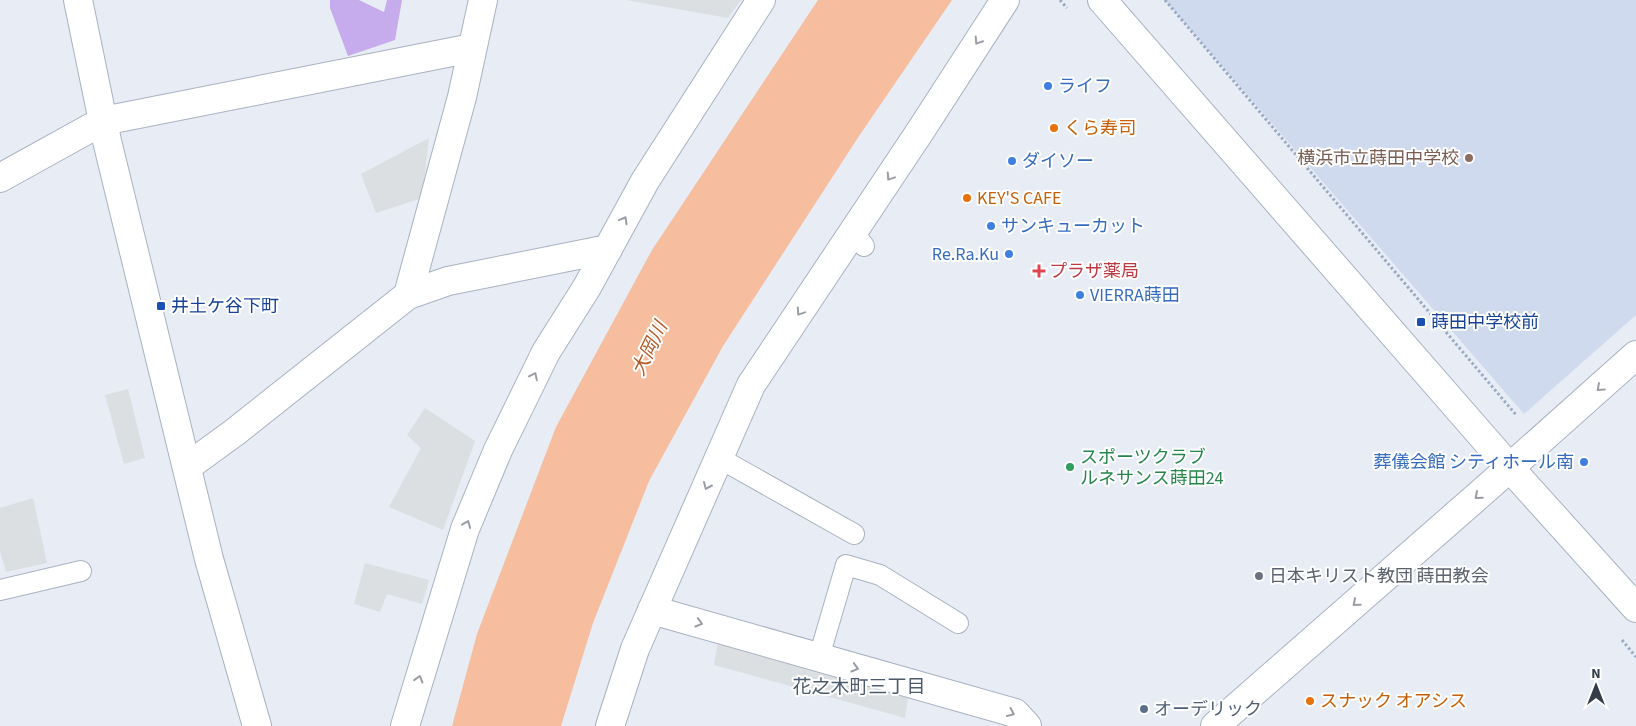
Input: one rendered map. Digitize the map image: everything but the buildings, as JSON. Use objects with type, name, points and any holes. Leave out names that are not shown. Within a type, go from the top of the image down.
[{"type":"street","points":[[78,0],[103,121],[209,558],[257,726]]},
{"type":"street","points":[[408,295],[462,97],[483,0]]},
{"type":"street","points":[[405,726],[465,529],[495,459],[546,352],[587,287],[645,181],[761,0]]},
{"type":"street","points":[[610,726],[635,648],[751,385],[859,239],[1005,0]]},
{"type":"street","points":[[1102,0],[1510,468],[1636,608]]},
{"type":"street","points":[[0,178],[103,121],[472,48]]},
{"type":"street","points":[[187,467],[235,432],[408,295],[448,281],[608,249]]},
{"type":"street","points":[[1215,726],[1636,355]]},
{"type":"street","points":[[652,610],[1015,713],[1027,726]]},
{"type":"lane","points":[[719,458],[854,534]]},
{"type":"lane","points":[[819,657],[846,565],[880,575],[958,623]]},
{"type":"lane","points":[[0,590],[81,572]]},
{"type":"path","points":[[1165,0],[1539,442]]},
{"type":"shaded area","points":[[330,0],[359,0],[384,12],[387,0],[402,0],[395,40],[348,56],[330,8]]},
{"type":"shaded area","points":[[626,0],[741,0],[728,18]]},
{"type":"shaded area","name":"横浜市立蒔田中学校","points":[[1165,0],[1636,0],[1636,315],[1524,414]]},
{"type":"shaded area","points":[[429,138],[422,198],[376,213],[361,174]]},
{"type":"shaded area","points":[[128,389],[145,458],[124,464],[105,395]]},
{"type":"shaded area","points":[[425,408],[475,441],[443,530],[389,507],[421,448],[407,435]]},
{"type":"shaded area","points":[[33,498],[47,563],[6,572],[0,551],[0,508]]},
{"type":"shaded area","points":[[365,563],[429,580],[422,604],[387,594],[380,612],[354,604]]},
{"type":"shaded area","points":[[718,642],[908,698],[905,718],[714,665]]},
{"type":"water","name":"大岡川","points":[[818,0],[952,0],[859,136],[723,346],[649,481],[593,623],[561,726],[452,726],[477,634],[556,427],[652,250]]},
{"type":"place","name":"ライフ","points":[[1048,86]]},
{"type":"place","name":"くら寿司","points":[[1054,128]]},
{"type":"place","name":"横浜市立蒔田中学校","points":[[1469,158]]},
{"type":"place","name":"ダイソー","points":[[1012,161]]},
{"type":"place","name":"KEY'S CAFE","points":[[967,198]]},
{"type":"place","name":"サンキューカット","points":[[991,226]]},
{"type":"place","name":"Re.Ra.Ku","points":[[1009,254]]},
{"type":"place","name":"プラザ薬局","points":[[1039,271]]},
{"type":"place","name":"VIERRA蒔田","points":[[1080,295]]},
{"type":"place","name":"井土ケ谷下町","points":[[161,306]]},
{"type":"place","name":"蒔田中学校前","points":[[1421,322]]},
{"type":"place","name":"葬儀会館 シティホール南","points":[[1584,462]]},
{"type":"place","name":"スポーツクラブ ルネサンス蒔田24","points":[[1070,467]]},
{"type":"place","name":"日本キリスト教団 蒔田教会","points":[[1259,576]]},
{"type":"place","name":"スナック オアシス","points":[[1310,701]]},
{"type":"place","name":"オーデリック","points":[[1144,709]]},
{"type":"district","name":"花之木町三丁目","points":[[859,687]]}]
